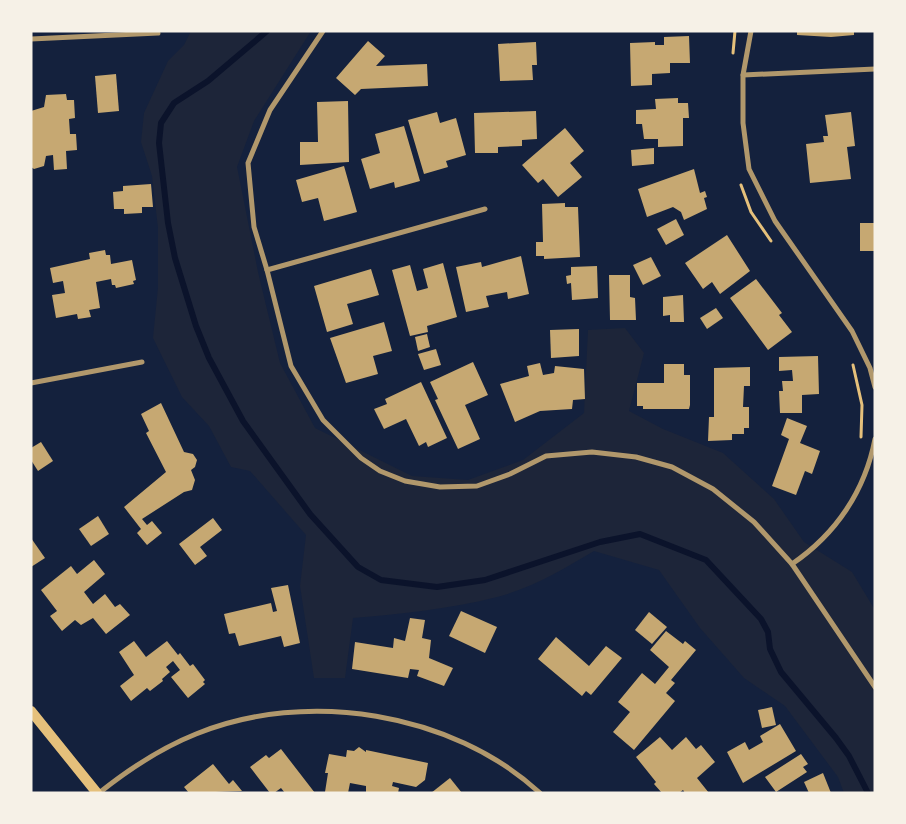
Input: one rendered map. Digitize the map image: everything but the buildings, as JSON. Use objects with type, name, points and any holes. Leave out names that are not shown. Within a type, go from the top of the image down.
[{"type":"main road","points":[[31,711],[98,793]]},
{"type":"street","points":[[323,31],[270,110],[248,163],[254,227],[267,270],[291,366],[323,420],[361,458],[380,472],[405,481],[440,487],[477,486],[510,474],[546,456],[592,452],[636,457],[672,467],[713,489],[754,522],[792,564],[875,687]]},
{"type":"street","points":[[751,31],[743,75],[743,123],[749,169],[774,221],[852,331],[870,368],[875,387]]},
{"type":"street","points":[[31,39],[158,33]]},
{"type":"street","points":[[743,75],[875,70]]},
{"type":"street","points":[[267,270],[486,209]]},
{"type":"street","points":[[31,383],[142,362]]},
{"type":"street","points":[[792,564],[804,556],[840,522],[870,464],[875,439]]},
{"type":"street","points":[[98,793],[164,748],[198,733],[233,722],[273,715],[315,712],[355,714],[431,730],[468,744],[540,793]]},
{"type":"shaded area","points":[[191,31],[311,31],[254,121],[237,167],[258,272],[280,363],[315,428],[412,476],[468,480],[523,460],[584,413],[588,330],[625,328],[644,353],[629,411],[663,429],[723,453],[774,499],[804,542],[852,572],[875,610],[875,793],[844,793],[838,777],[785,706],[744,678],[700,628],[659,570],[594,551],[535,583],[497,597],[461,605],[353,618],[345,678],[314,678],[300,586],[306,535],[250,471],[231,467],[209,426],[182,397],[153,338],[158,288],[158,228],[152,176],[141,142],[144,113],[168,61],[184,45]]},
{"type":"waterway","points":[[267,31],[208,81],[174,103],[161,123],[159,143],[168,223],[175,258],[196,326],[209,358],[243,421],[310,514],[358,567],[381,580],[437,587],[485,580],[600,542],[640,534],[706,560],[761,619],[768,632],[770,649],[781,672],[849,756],[868,793]]}]
